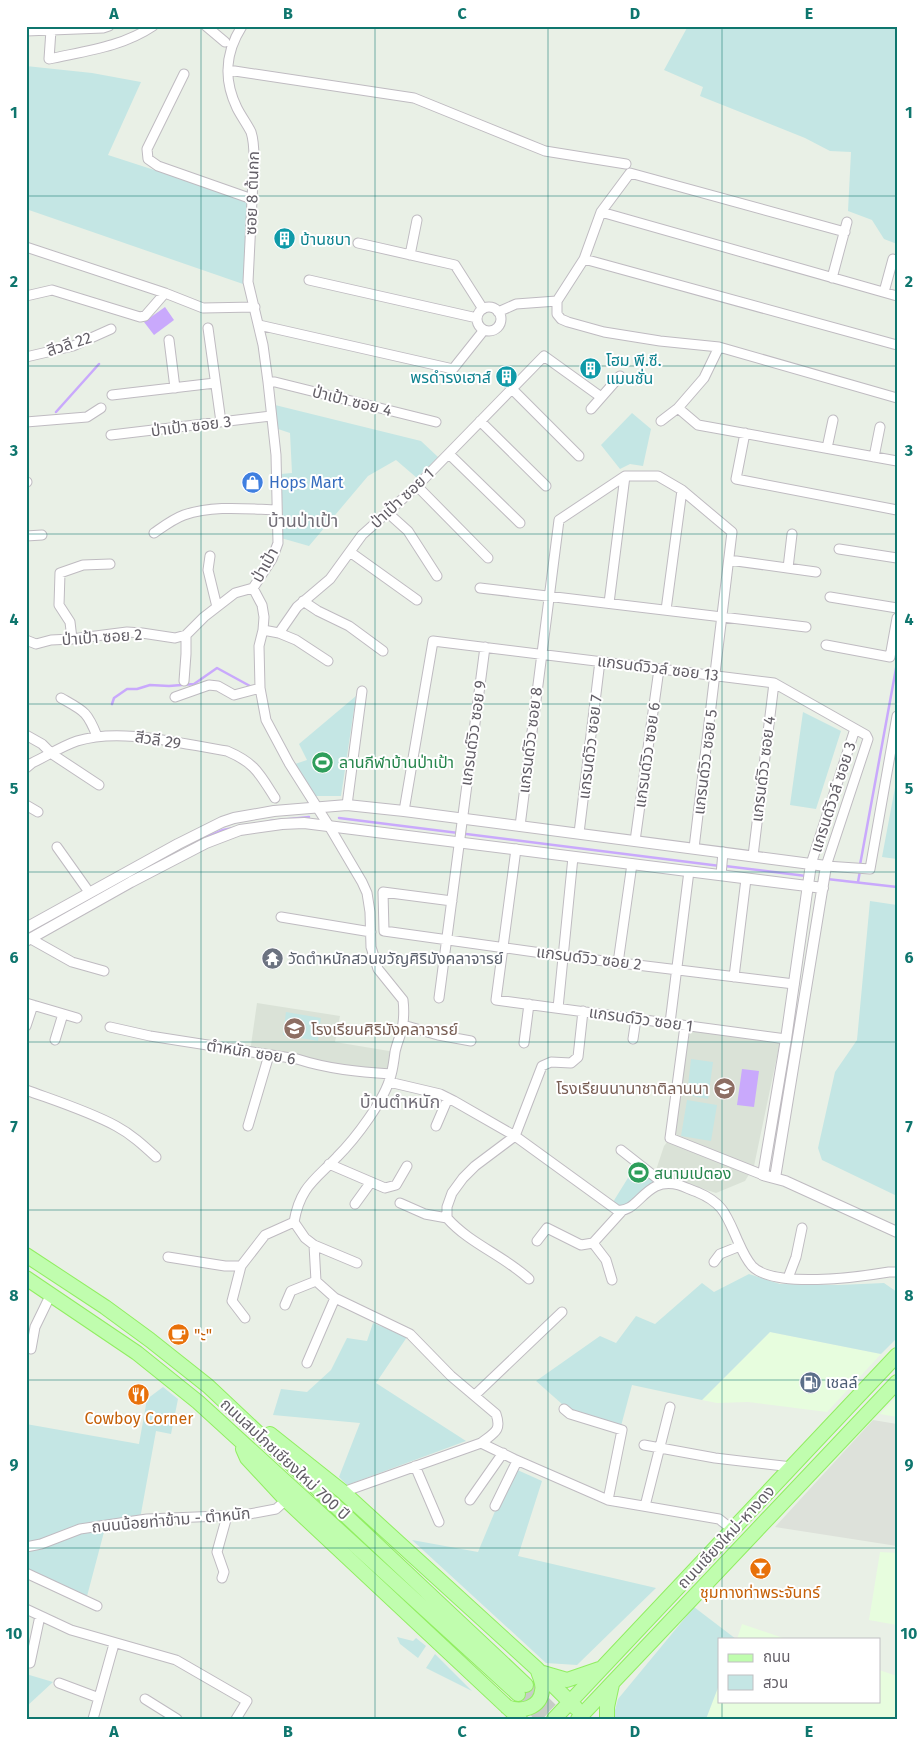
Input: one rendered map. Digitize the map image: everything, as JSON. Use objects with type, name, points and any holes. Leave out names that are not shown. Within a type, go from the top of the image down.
[{"type":"main road","name":"ถนนสมโภชเชียงใหม่ 700 ปี","points":[[26,1255],[106,1307],[208,1386],[522,1690],[198,1402],[137,1353],[26,1278]]},
{"type":"main road","name":"ถนนเชียงใหม่-หางดง","points":[[554,1719],[897,1355]]},
{"type":"main road","name":"ถนนเชียงใหม่-หางดง","points":[[583,1717],[612,1683],[897,1382]]},
{"type":"main road","points":[[251,1426],[273,1434],[343,1492],[536,1668],[583,1717]]},
{"type":"main road","points":[[239,1439],[247,1458],[286,1500],[506,1709],[520,1719]]},
{"type":"main road","points":[[536,1668],[550,1676],[567,1680],[577,1678],[604,1666]]},
{"type":"main road","points":[[506,1709],[520,1711],[533,1705],[539,1699],[542,1691],[542,1682],[536,1668]]},
{"type":"main road","points":[[607,1719],[607,1707],[612,1683]]},
{"type":"street","points":[[26,31],[103,28],[109,26]]},
{"type":"street","points":[[51,30],[49,59],[117,44],[141,34],[153,26]]},
{"type":"street","points":[[206,26],[226,42]]},
{"type":"street","name":"ซอย 8 ต้นกก","points":[[242,26],[232,42],[228,83],[236,107],[251,133],[253,143],[254,160],[248,282],[255,308]]},
{"type":"street","points":[[228,70],[414,98],[545,151],[626,164]]},
{"type":"street","points":[[184,74],[147,149],[148,159],[158,166],[252,199]]},
{"type":"street","points":[[845,232],[630,173],[601,212],[584,259],[557,301],[557,314],[561,319],[568,322],[604,332],[660,341],[719,347],[897,398]]},
{"type":"street","points":[[601,212],[897,296]]},
{"type":"street","points":[[410,255],[417,220]]},
{"type":"street","points":[[832,278],[848,222]]},
{"type":"street","points":[[358,243],[455,265],[484,309]]},
{"type":"street","points":[[26,247],[165,293],[203,308],[255,308]]},
{"type":"street","points":[[584,259],[897,344]]},
{"type":"street","points":[[884,292],[893,259]]},
{"type":"street","points":[[309,280],[477,318]]},
{"type":"street","points":[[26,296],[52,290],[140,317],[146,316],[165,293]]},
{"type":"street","points":[[498,312],[516,304],[557,301]]},
{"type":"street","name":"ป่าเป้า","points":[[255,308],[268,382],[276,455],[278,543],[272,559],[253,588],[262,606],[264,617],[259,646],[260,688],[266,720],[289,763],[362,882],[367,893],[370,912],[371,947],[378,969],[403,1000],[403,1024],[390,1078],[377,1105],[354,1137],[330,1164],[315,1177],[302,1195],[294,1222]]},
{"type":"street","points":[[491,308],[498,312],[501,319],[498,326],[492,331],[484,330],[478,325],[478,314],[484,309],[491,308]]},
{"type":"street","points":[[259,325],[453,369],[484,330]]},
{"type":"street","points":[[208,328],[221,422]]},
{"type":"street","name":"สีวลี 22","points":[[26,357],[73,346],[111,329]]},
{"type":"street","points":[[169,340],[176,388]]},
{"type":"street","points":[[661,421],[678,408],[704,378],[719,347]]},
{"type":"street","name":"ป่าเป้า ซอย 1","points":[[279,634],[304,600],[330,579],[362,535],[417,486],[544,356],[602,397]]},
{"type":"street","points":[[591,410],[620,376]]},
{"type":"street","name":"ป่าเป้า ซอย 4","points":[[268,382],[275,382],[436,422]]},
{"type":"street","points":[[112,395],[215,383]]},
{"type":"street","points":[[512,389],[579,456]]},
{"type":"street","points":[[26,422],[87,417],[102,408]]},
{"type":"street","points":[[678,408],[698,425],[897,461]]},
{"type":"street","name":"ป่าเป้า ซอย 3","points":[[111,435],[271,416]]},
{"type":"street","points":[[827,448],[833,420]]},
{"type":"street","points":[[480,421],[546,486]]},
{"type":"street","points":[[874,457],[880,427]]},
{"type":"street","points":[[745,433],[736,479],[897,510]]},
{"type":"street","points":[[449,454],[520,523]]},
{"type":"street","points":[[609,603],[625,476]]},
{"type":"street","points":[[541,654],[550,596],[558,520],[625,476],[658,476],[682,490],[666,610]]},
{"type":"street","points":[[417,486],[488,558]]},
{"type":"street","name":"แกรนด์วิว ซอย 5","points":[[682,490],[732,532],[694,848]]},
{"type":"street","points":[[154,533],[185,515],[204,510],[277,510]]},
{"type":"street","points":[[388,513],[408,531],[437,576]]},
{"type":"street","points":[[788,568],[792,534]]},
{"type":"street","points":[[26,536],[42,535]]},
{"type":"street","points":[[839,549],[897,558]]},
{"type":"street","points":[[350,552],[417,600]]},
{"type":"street","points":[[210,556],[208,570],[217,607]]},
{"type":"street","points":[[729,560],[816,572]]},
{"type":"street","points":[[72,640],[70,622],[59,604],[60,573],[83,565],[110,564]]},
{"type":"street","points":[[184,682],[186,635],[235,593],[253,588]]},
{"type":"street","points":[[480,588],[806,627]]},
{"type":"street","points":[[830,597],[897,608]]},
{"type":"street","points":[[304,600],[318,611],[349,626],[383,651]]},
{"type":"street","points":[[826,645],[890,657],[897,618]]},
{"type":"street","points":[[263,630],[296,640],[328,662]]},
{"type":"street","name":"ป่าเป้า ซอย 2","points":[[26,640],[36,644],[51,640],[72,640],[126,632],[142,632],[176,638],[186,635]]},
{"type":"street","name":"แกรนด์วิวล์ ซอย 13","points":[[404,811],[433,641],[774,683]]},
{"type":"street","name":"แกรนด์วิว ซอย 9","points":[[439,998],[485,647]]},
{"type":"street","name":"แกรนด์วิว ซอย 8","points":[[520,826],[541,654]]},
{"type":"street","name":"แกรนด์วิว ซอย 7","points":[[579,834],[600,662]]},
{"type":"street","name":"แกรนด์วิว ซอย 6","points":[[635,841],[659,668]]},
{"type":"street","points":[[774,683],[866,735],[868,739],[825,868],[776,1178]]},
{"type":"street","name":"แกรนด์วิว ซอย 4","points":[[752,856],[774,683]]},
{"type":"street","points":[[175,696],[210,685],[218,686],[234,695],[260,688]]},
{"type":"street","points":[[346,805],[362,691]]},
{"type":"street","points":[[61,698],[84,711],[90,718],[97,736]]},
{"type":"street","points":[[26,928],[89,892],[222,822],[255,814],[316,807],[346,805],[404,811],[462,821],[520,826],[694,848],[723,855],[752,856],[825,868],[870,869],[897,716]]},
{"type":"street","name":"แกรนด์วิวล์ ซอย 3","points":[[811,866],[855,729]]},
{"type":"street","points":[[26,735],[42,744],[52,754],[99,785]]},
{"type":"street","name":"สีวลี 29","points":[[26,768],[32,763],[76,741],[97,736],[126,735],[227,751],[241,757],[257,769],[275,798]]},
{"type":"street","points":[[26,805],[38,812]]},
{"type":"street","points":[[28,940],[190,851],[240,830],[282,824],[304,823],[460,838],[516,849],[573,857],[689,871],[722,872],[746,879],[823,886]]},
{"type":"street","points":[[57,847],[89,892]]},
{"type":"street","points":[[503,947],[516,849]]},
{"type":"street","points":[[722,872],[723,855]]},
{"type":"street","points":[[558,1008],[573,857]]},
{"type":"street","points":[[618,963],[632,864]]},
{"type":"street","points":[[763,1175],[786,1039],[811,866]]},
{"type":"street","points":[[670,1023],[689,871]]},
{"type":"street","points":[[734,976],[746,879]]},
{"type":"street","name":"แกรนด์วิว ซอย 2","points":[[452,901],[383,892],[384,931],[563,956],[794,984]]},
{"type":"street","points":[[281,917],[371,932]]},
{"type":"street","points":[[28,940],[72,962],[104,971]]},
{"type":"street","name":"แกรนด์วิว ซอย 1","points":[[503,947],[496,1000],[786,1039]]},
{"type":"street","points":[[26,1026],[29,1004],[77,1018]]},
{"type":"street","points":[[524,1043],[529,1004]]},
{"type":"street","points":[[447,1218],[447,1208],[452,1193],[463,1178],[475,1166],[514,1136],[542,1066],[551,1062],[571,1062],[578,1057],[583,1011]]},
{"type":"street","points":[[55,1040],[63,1014]]},
{"type":"street","points":[[633,1039],[636,1019]]},
{"type":"street","points":[[403,1024],[438,1035],[471,1041]]},
{"type":"street","name":"ตำหนัก ซอย 6","points":[[110,1026],[150,1036],[297,1059],[313,1064],[390,1078],[448,1098],[514,1136],[617,1210],[622,1211]]},
{"type":"street","points":[[685,1026],[670,1138],[763,1175],[785,1181],[897,1232]]},
{"type":"street","points":[[248,1126],[255,1108],[257,1091],[269,1055]]},
{"type":"street","points":[[26,1090],[64,1103],[116,1126],[156,1156]]},
{"type":"street","points":[[436,1126],[448,1098]]},
{"type":"street","points":[[621,1150],[663,1183]]},
{"type":"street","points":[[330,1164],[385,1188],[396,1185],[408,1166]]},
{"type":"street","points":[[355,1204],[371,1182]]},
{"type":"street","points":[[536,1241],[547,1228],[581,1245],[593,1243],[622,1211],[631,1206],[651,1188],[663,1183],[679,1185],[713,1199],[724,1211],[740,1246],[753,1266],[765,1275],[788,1278],[837,1279],[897,1272]]},
{"type":"street","points":[[400,1203],[425,1214],[447,1218],[459,1232],[516,1267],[529,1279]]},
{"type":"street","points":[[245,1318],[232,1301],[240,1266],[265,1235],[294,1222],[305,1238],[314,1245],[357,1262]]},
{"type":"street","points":[[788,1278],[796,1257],[802,1228]]},
{"type":"street","points":[[593,1243],[606,1260],[612,1280]]},
{"type":"street","points":[[314,1245],[316,1281],[335,1298],[410,1334],[451,1376],[496,1414],[499,1421],[498,1428],[494,1433],[481,1443],[343,1492]]},
{"type":"street","points":[[714,1262],[720,1254],[740,1246]]},
{"type":"street","points":[[168,1257],[225,1266],[240,1266]]},
{"type":"street","points":[[285,1305],[291,1291],[316,1281]]},
{"type":"street","points":[[30,1349],[35,1327],[51,1294]]},
{"type":"street","points":[[307,1362],[335,1298]]},
{"type":"street","points":[[474,1395],[562,1312]]},
{"type":"street","points":[[645,1506],[670,1407]]},
{"type":"street","points":[[564,1409],[570,1414],[622,1430],[608,1500]]},
{"type":"street","points":[[481,1443],[608,1500],[719,1519],[733,1530]]},
{"type":"street","points":[[644,1445],[715,1458],[792,1466]]},
{"type":"street","points":[[470,1500],[503,1453]]},
{"type":"street","points":[[495,1506],[517,1460]]},
{"type":"street","points":[[415,1466],[439,1522]]},
{"type":"street","name":"ถนนน้อยท่าข้าม - ตำหนัก","points":[[26,1547],[41,1544],[80,1529],[147,1519],[244,1515],[276,1509],[286,1500]]},
{"type":"street","points":[[222,1578],[224,1572],[217,1552],[227,1516]]},
{"type":"street","points":[[26,1573],[97,1606]]},
{"type":"street","points":[[26,1609],[71,1630],[114,1644],[176,1660],[247,1701],[237,1718]]},
{"type":"street","points":[[30,1664],[40,1616]]},
{"type":"street","points":[[93,1719],[114,1644]]},
{"type":"street","points":[[58,1683],[99,1698]]},
{"type":"street","points":[[144,1699],[177,1719]]},
{"type":"shaded area","points":[[165,307],[174,320],[154,335],[144,322]]},
{"type":"shaded area","name":"โรงเรียนศิริมังคลาจารย์","points":[[257,1003],[340,1016],[335,1042],[395,1052],[388,1076],[250,1052]]},
{"type":"shaded area","name":"โรงเรียนนานาชาติลานนา","points":[[690,1030],[780,1042],[754,1166],[745,1181],[716,1193],[655,1173],[664,1146],[673,1135]]},
{"type":"shaded area","points":[[742,1069],[759,1071],[754,1107],[737,1105]]},
{"type":"shaded area","points":[[770,1332],[881,1354],[827,1412],[748,1402],[717,1403],[702,1400]]},
{"type":"shaded area","points":[[897,1396],[897,1417],[880,1414]]},
{"type":"shaded area","points":[[873,1420],[897,1424],[897,1546],[775,1527]]},
{"type":"shaded area","points":[[880,1552],[897,1553],[897,1625],[869,1620]]},
{"type":"shaded area","points":[[742,1624],[783,1638],[737,1638]]},
{"type":"shaded area","points":[[880,1670],[897,1676],[897,1719],[706,1719],[718,1688],[718,1702],[880,1702]]},
{"type":"green space","points":[[688,26],[897,26],[897,244],[884,239],[872,220],[848,211],[851,152],[830,151],[805,138],[700,96],[703,87],[664,70]]},
{"type":"green space","points":[[26,66],[92,73],[141,82],[108,155],[250,201],[243,284],[26,209]]},
{"type":"green space","points":[[275,405],[421,441],[438,457],[417,478],[396,460],[368,476],[309,546],[281,538],[283,521],[281,474],[292,473],[290,433],[278,429]]},
{"type":"green space","points":[[632,413],[651,429],[643,466],[630,464],[620,469],[601,445]]},
{"type":"green space","name":"ลานกีฬาบ้านป่าเป้า","points":[[356,696],[341,796],[314,796],[295,764],[307,760],[299,744]]},
{"type":"green space","points":[[803,712],[841,731],[816,809],[790,805]]},
{"type":"green space","points":[[897,777],[897,859],[882,857]]},
{"type":"green space","points":[[870,901],[897,905],[897,1196],[822,1160],[818,1148],[835,1072],[857,1040]]},
{"type":"green space","points":[[286,1012],[321,1018],[318,1041],[283,1035]]},
{"type":"green space","points":[[691,1059],[713,1062],[708,1099],[687,1095]]},
{"type":"green space","points":[[687,1100],[717,1105],[711,1141],[681,1136]]},
{"type":"green space","points":[[636,1165],[656,1181],[647,1186],[623,1207],[613,1202]]},
{"type":"green space","points":[[749,1274],[780,1284],[839,1285],[884,1283],[897,1292],[897,1338],[881,1354],[770,1332],[702,1400],[632,1385],[621,1426],[571,1412],[536,1381],[600,1336],[616,1343],[636,1316],[655,1324],[702,1283],[714,1292]]},
{"type":"green space","points":[[373,1323],[407,1337],[376,1383],[466,1441],[347,1485],[339,1477],[360,1423],[273,1415],[281,1389],[307,1392],[331,1370],[347,1338],[367,1341]]},
{"type":"green space","points":[[163,1387],[178,1399],[171,1434],[156,1431],[138,1530],[104,1532],[86,1600],[26,1571],[26,1424],[139,1444],[147,1399]]},
{"type":"green space","points":[[513,1468],[542,1481],[518,1556],[656,1588],[577,1665],[546,1663],[412,1540],[478,1552]]},
{"type":"green space","points":[[694,1607],[735,1638],[718,1638],[718,1688],[706,1719],[615,1719],[618,1699]]},
{"type":"green space","points":[[397,1637],[413,1641],[416,1638],[426,1646],[418,1658],[400,1644]]},
{"type":"green space","points":[[435,1654],[472,1691],[426,1668]]},
{"type":"green space","points":[[26,1674],[53,1682],[26,1707]]},
{"type":"waterway","points":[[56,412],[99,364]]},
{"type":"waterway","points":[[860,865],[897,663]]},
{"type":"waterway","points":[[112,704],[114,698],[127,689],[137,689],[150,685],[194,684],[217,668],[250,686]]},
{"type":"waterway","points":[[270,821],[309,817]]},
{"type":"waterway","points":[[339,818],[720,866]]},
{"type":"waterway","points":[[205,838],[233,828]]},
{"type":"waterway","points":[[725,866],[806,876]]},
{"type":"waterway","points":[[858,882],[860,871]]},
{"type":"waterway","points":[[827,879],[897,887]]},
{"type":"tunnel","points":[[526,1685],[560,1719]]},
{"type":"tunnel","points":[[518,1694],[545,1719]]},
{"type":"place","name":"บ้านชบา","points":[[284,239]]},
{"type":"place","name":"โฮม พี.ซี. แมนชั่น","points":[[590,369]]},
{"type":"place","name":"พรดำรงเฮาส์","points":[[507,377]]},
{"type":"place","name":"Hops Mart","points":[[253,482]]},
{"type":"place","name":"ลานกีฬาบ้านป่าเป้า","points":[[323,762]]},
{"type":"place","name":"วัดตำหนักสวนขวัญศิริมังคลาจารย์","points":[[272,958]]},
{"type":"place","name":"โรงเรียนศิริมังคลาจารย์","points":[[295,1029]]},
{"type":"place","name":"โรงเรียนนานาชาติลานนา","points":[[725,1088]]},
{"type":"place","name":"สนามเปตอง","points":[[638,1173]]},
{"type":"place","name":"\"ะ\"","points":[[178,1335]]},
{"type":"place","name":"เชลล์","points":[[810,1382]]},
{"type":"place","name":"Cowboy Corner","points":[[139,1394]]},
{"type":"place","name":"ชุมทางท่าพระจันทร์","points":[[760,1568]]},
{"type":"district","name":"บ้านป่าเป้า","points":[[303,521]]},
{"type":"district","name":"บ้านตำหนัก","points":[[400,1102]]}]
